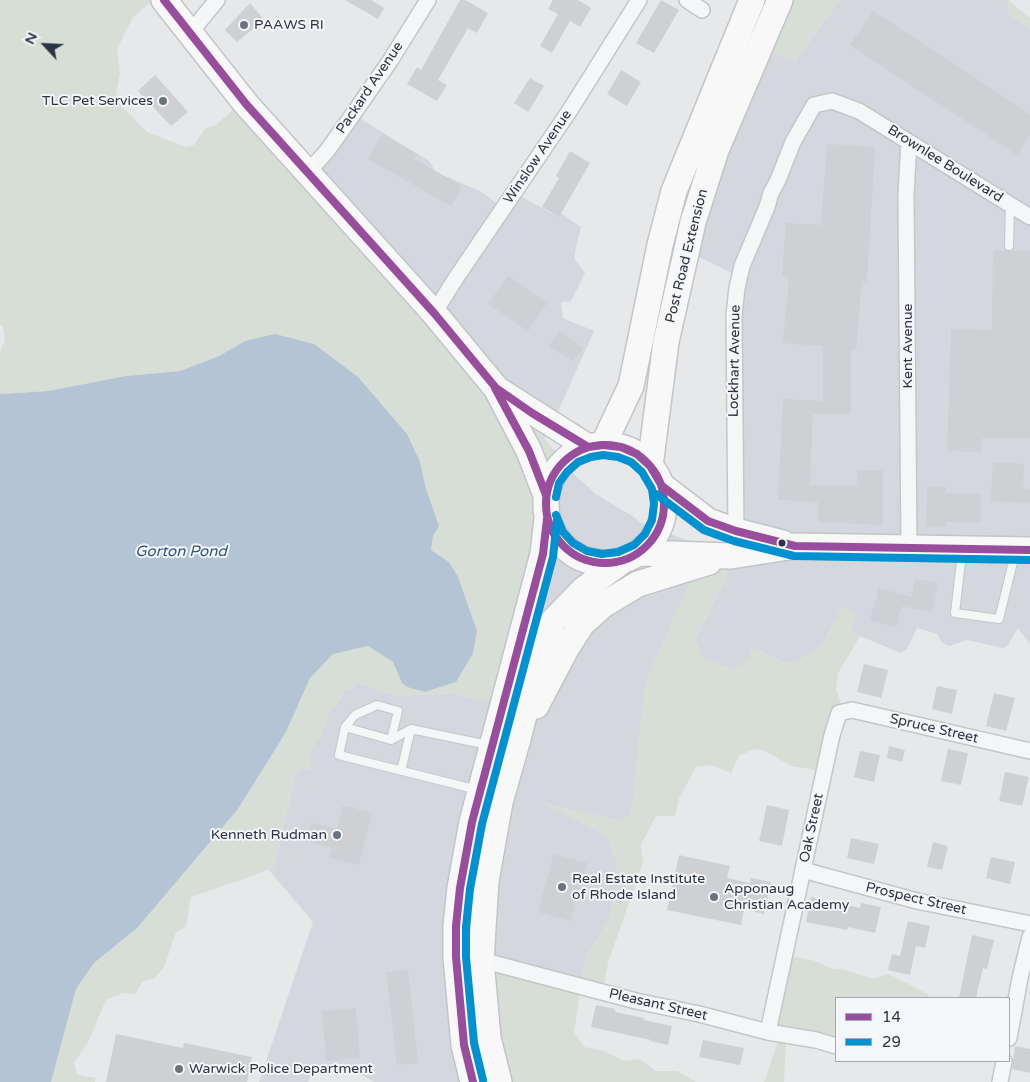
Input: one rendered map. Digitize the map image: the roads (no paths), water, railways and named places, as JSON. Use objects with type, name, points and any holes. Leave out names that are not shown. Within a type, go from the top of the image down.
[{"type":"main road","points":[[164,0],[246,104],[434,313],[496,388],[529,451],[554,537],[567,551],[583,561],[602,564],[630,558],[731,556],[795,546],[1023,550]]},
{"type":"main road","name":"Post Road Extension","points":[[596,446],[631,386],[660,245],[674,191],[752,0]]},
{"type":"main road","name":"Post Road Extension","points":[[656,476],[666,342],[693,222],[716,150],[780,0]]},
{"type":"main road","points":[[496,388],[596,446]]},
{"type":"main road","points":[[473,1082],[464,1044],[456,957],[456,926],[460,888],[480,791],[543,554],[550,479],[560,465],[573,454],[596,446],[620,447],[637,454],[656,476],[708,521],[736,531],[795,546]]},
{"type":"main road","points":[[500,1082],[488,1038],[480,960],[486,881],[500,802],[535,672],[553,621],[584,589],[653,540],[662,523],[664,504],[656,476]]},
{"type":"main road","points":[[518,739],[566,649],[582,624],[603,605],[638,584],[731,556]]},
{"type":"street","points":[[190,33],[217,0]]},
{"type":"street","name":"Packard Avenue","points":[[308,172],[327,151],[349,120],[390,61],[428,0]]},
{"type":"street","name":"Winslow Avenue","points":[[434,313],[570,110],[639,0]]},
{"type":"street","points":[[687,0],[702,10]]},
{"type":"street","name":"Lockhart Avenue","points":[[736,531],[734,315],[742,266],[793,142],[814,105],[832,101],[860,111]]},
{"type":"street","name":"Brownlee Boulevard","points":[[860,111],[1030,217]]},
{"type":"street","name":"Kent Avenue","points":[[909,142],[906,195],[909,549]]},
{"type":"street","name":"Spruce Street","points":[[838,713],[852,710],[1030,751]]},
{"type":"street","name":"Oak Street","points":[[768,1032],[838,713]]},
{"type":"street","name":"Prospect Street","points":[[803,870],[917,901],[1030,924]]},
{"type":"street","points":[[1010,1033],[1030,937]]},
{"type":"street","name":"Pleasant Street","points":[[480,960],[540,977],[768,1032],[816,1040],[835,1046]]},
{"type":"street","points":[[1000,1082],[1004,1062]]},
{"type":"lane","points":[[1009,246],[1010,205]]},
{"type":"lane","points":[[962,548],[955,613],[999,619],[1023,550]]},
{"type":"lane","points":[[391,740],[398,710],[377,705],[355,715],[345,728],[339,755],[480,791]]},
{"type":"lane","points":[[345,728],[391,740],[411,729],[492,746]]},
{"type":"lane","points":[[401,770],[411,729]]},
{"type":"water","name":"Gorton Pond","points":[[275,334],[314,344],[358,377],[407,434],[420,462],[426,489],[439,526],[433,536],[431,550],[449,562],[458,577],[477,631],[473,653],[456,682],[425,692],[407,687],[402,683],[393,662],[368,646],[333,654],[310,678],[286,732],[238,809],[138,927],[94,963],[76,989],[51,1082],[0,1082],[0,394],[48,391],[126,376],[180,371],[219,356],[245,341]]},
{"type":"place","name":"PAAWS RI","points":[[244,25]]},
{"type":"place","name":"TLC Pet Services","points":[[163,101]]},
{"type":"place","name":"Kenneth Rudman","points":[[337,835]]},
{"type":"place","name":"Real Estate Institute of Rhode Island","points":[[562,887]]},
{"type":"place","name":"Apponaug Christian Academy","points":[[714,897]]},
{"type":"place","name":"Warwick Police Department","points":[[179,1069]]}]
